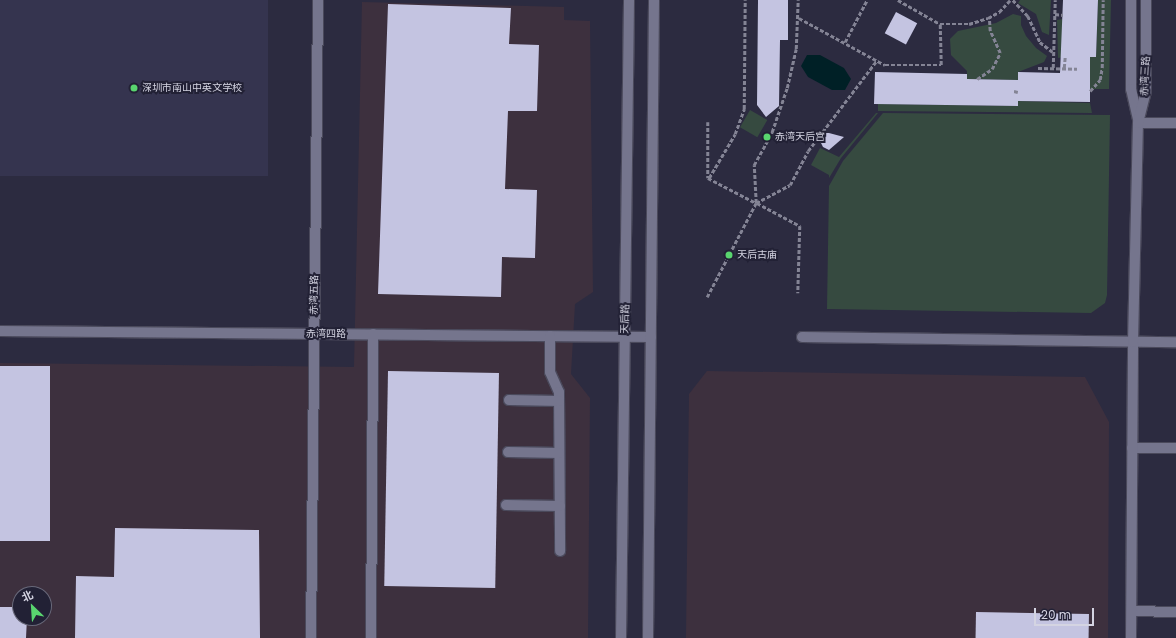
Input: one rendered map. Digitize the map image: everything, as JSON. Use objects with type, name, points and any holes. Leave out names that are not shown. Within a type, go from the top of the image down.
[{"type":"street","name":"赤湾五路","points":[[311,638],[313,334],[318,0]]},
{"type":"street","name":"天后路","points":[[621,638],[629,0]]},
{"type":"street","points":[[648,638],[654,0]]},
{"type":"street","name":"赤湾三路","points":[[1131,0],[1131,89],[1138,123]]},
{"type":"street","name":"赤湾三路","points":[[1138,123],[1146,92],[1146,0]]},
{"type":"street","points":[[1131,638],[1133,342],[1138,123],[1176,123]]},
{"type":"street","name":"赤湾四路","points":[[0,331],[651,337]]},
{"type":"street","points":[[371,638],[373,334]]},
{"type":"street","points":[[550,336],[550,372],[559,392],[560,551]]},
{"type":"street","points":[[802,337],[1176,342]]},
{"type":"street","points":[[509,400],[559,401]]},
{"type":"street","points":[[1132,448],[1176,448]]},
{"type":"street","points":[[508,452],[559,453]]},
{"type":"street","points":[[506,505],[560,506]]},
{"type":"street","points":[[1132,611],[1176,612]]},
{"type":"path","points":[[708,178],[735,134],[744,109],[745,0]]},
{"type":"path","points":[[707,298],[756,203],[754,165],[772,132],[787,88],[796,50],[799,18],[798,0]]},
{"type":"path","points":[[845,42],[867,0]]},
{"type":"path","points":[[898,0],[940,24],[969,24],[989,18],[999,12],[1010,0]]},
{"type":"path","points":[[1013,0],[1028,16],[1040,42],[1054,52]]},
{"type":"path","points":[[1053,68],[1055,0]]},
{"type":"path","points":[[1090,91],[1100,80],[1102,68],[1103,0]]},
{"type":"path","points":[[1055,14],[1063,15]]},
{"type":"path","points":[[799,18],[885,65],[941,65],[940,24]]},
{"type":"path","points":[[977,79],[992,69],[1000,53],[990,31],[989,18]]},
{"type":"path","points":[[1064,68],[1065,56]]},
{"type":"path","points":[[756,203],[790,185],[808,151],[876,60]]},
{"type":"path","points":[[1038,68],[1077,69]]},
{"type":"path","points":[[1014,91],[1018,92]]},
{"type":"path","points":[[708,122],[708,178]]},
{"type":"path","points":[[708,178],[800,226],[798,293]]},
{"type":"shaded area","name":"深圳市南山中英文学校","points":[[0,0],[268,0],[268,176],[0,176]]},
{"type":"shaded area","points":[[1020,0],[1051,0],[1049,35],[1042,32],[1036,14],[1018,3]]},
{"type":"shaded area","points":[[1098,0],[1111,0],[1109,89],[1090,89],[1090,74],[1081,74],[1067,56],[1096,57]]},
{"type":"shaded area","points":[[362,2],[564,7],[564,20],[590,21],[593,292],[575,304],[571,374],[590,398],[588,638],[0,638],[0,363],[354,367]]},
{"type":"shaded area","points":[[1013,14],[1021,16],[1021,25],[1026,36],[1036,48],[1047,56],[1044,62],[1018,72],[1018,80],[967,79],[967,71],[951,55],[950,39],[958,31],[996,23]]},
{"type":"shaded area","points":[[1063,19],[1063,57],[1058,58],[1057,20]]},
{"type":"shaded area","points":[[807,55],[820,55],[844,68],[851,79],[845,90],[832,90],[808,77],[801,66]]},
{"type":"shaded area","points":[[1018,101],[1090,103],[1092,113],[878,111],[878,104],[1017,106]]},
{"type":"shaded area","points":[[750,110],[767,120],[757,137],[740,127]]},
{"type":"shaded area","points":[[876,113],[878,113],[841,158],[829,178],[829,175],[811,165],[820,148],[839,157]]},
{"type":"shaded area","points":[[883,113],[1110,115],[1107,295],[1105,303],[1091,313],[827,309],[829,186],[843,161]]},
{"type":"shaded area","points":[[707,371],[1085,377],[1109,422],[1108,638],[686,638],[689,394]]},
{"type":"building","points":[[758,0],[788,0],[788,40],[780,40],[779,106],[766,117],[757,105]]},
{"type":"building","points":[[1063,0],[1098,0],[1096,57],[1090,57],[1090,102],[1018,101],[1018,106],[874,104],[875,72],[967,74],[967,79],[1018,80],[1018,72],[1060,73]]},
{"type":"building","points":[[388,4],[511,8],[509,44],[539,45],[537,111],[508,111],[505,189],[537,190],[535,258],[502,257],[501,297],[378,294]]},
{"type":"building","points":[[896,12],[917,23],[906,44],[885,33]]},
{"type":"building","points":[[816,133],[829,133],[844,137],[829,150],[823,147]]},
{"type":"building","points":[[0,366],[50,366],[50,541],[0,541]]},
{"type":"building","points":[[388,371],[499,373],[495,588],[384,586]]},
{"type":"building","points":[[115,528],[259,530],[260,638],[75,638],[76,576],[114,577]]},
{"type":"building","points":[[0,607],[12,607],[12,626],[27,626],[26,638],[0,638]]},
{"type":"building","points":[[976,612],[1089,614],[1089,638],[976,638]]},
{"type":"place","name":"深圳市南山中英文学校","points":[[134,88]]},
{"type":"place","name":"赤湾天后宫","points":[[767,137]]},
{"type":"place","name":"天后古庙","points":[[729,255]]}]
